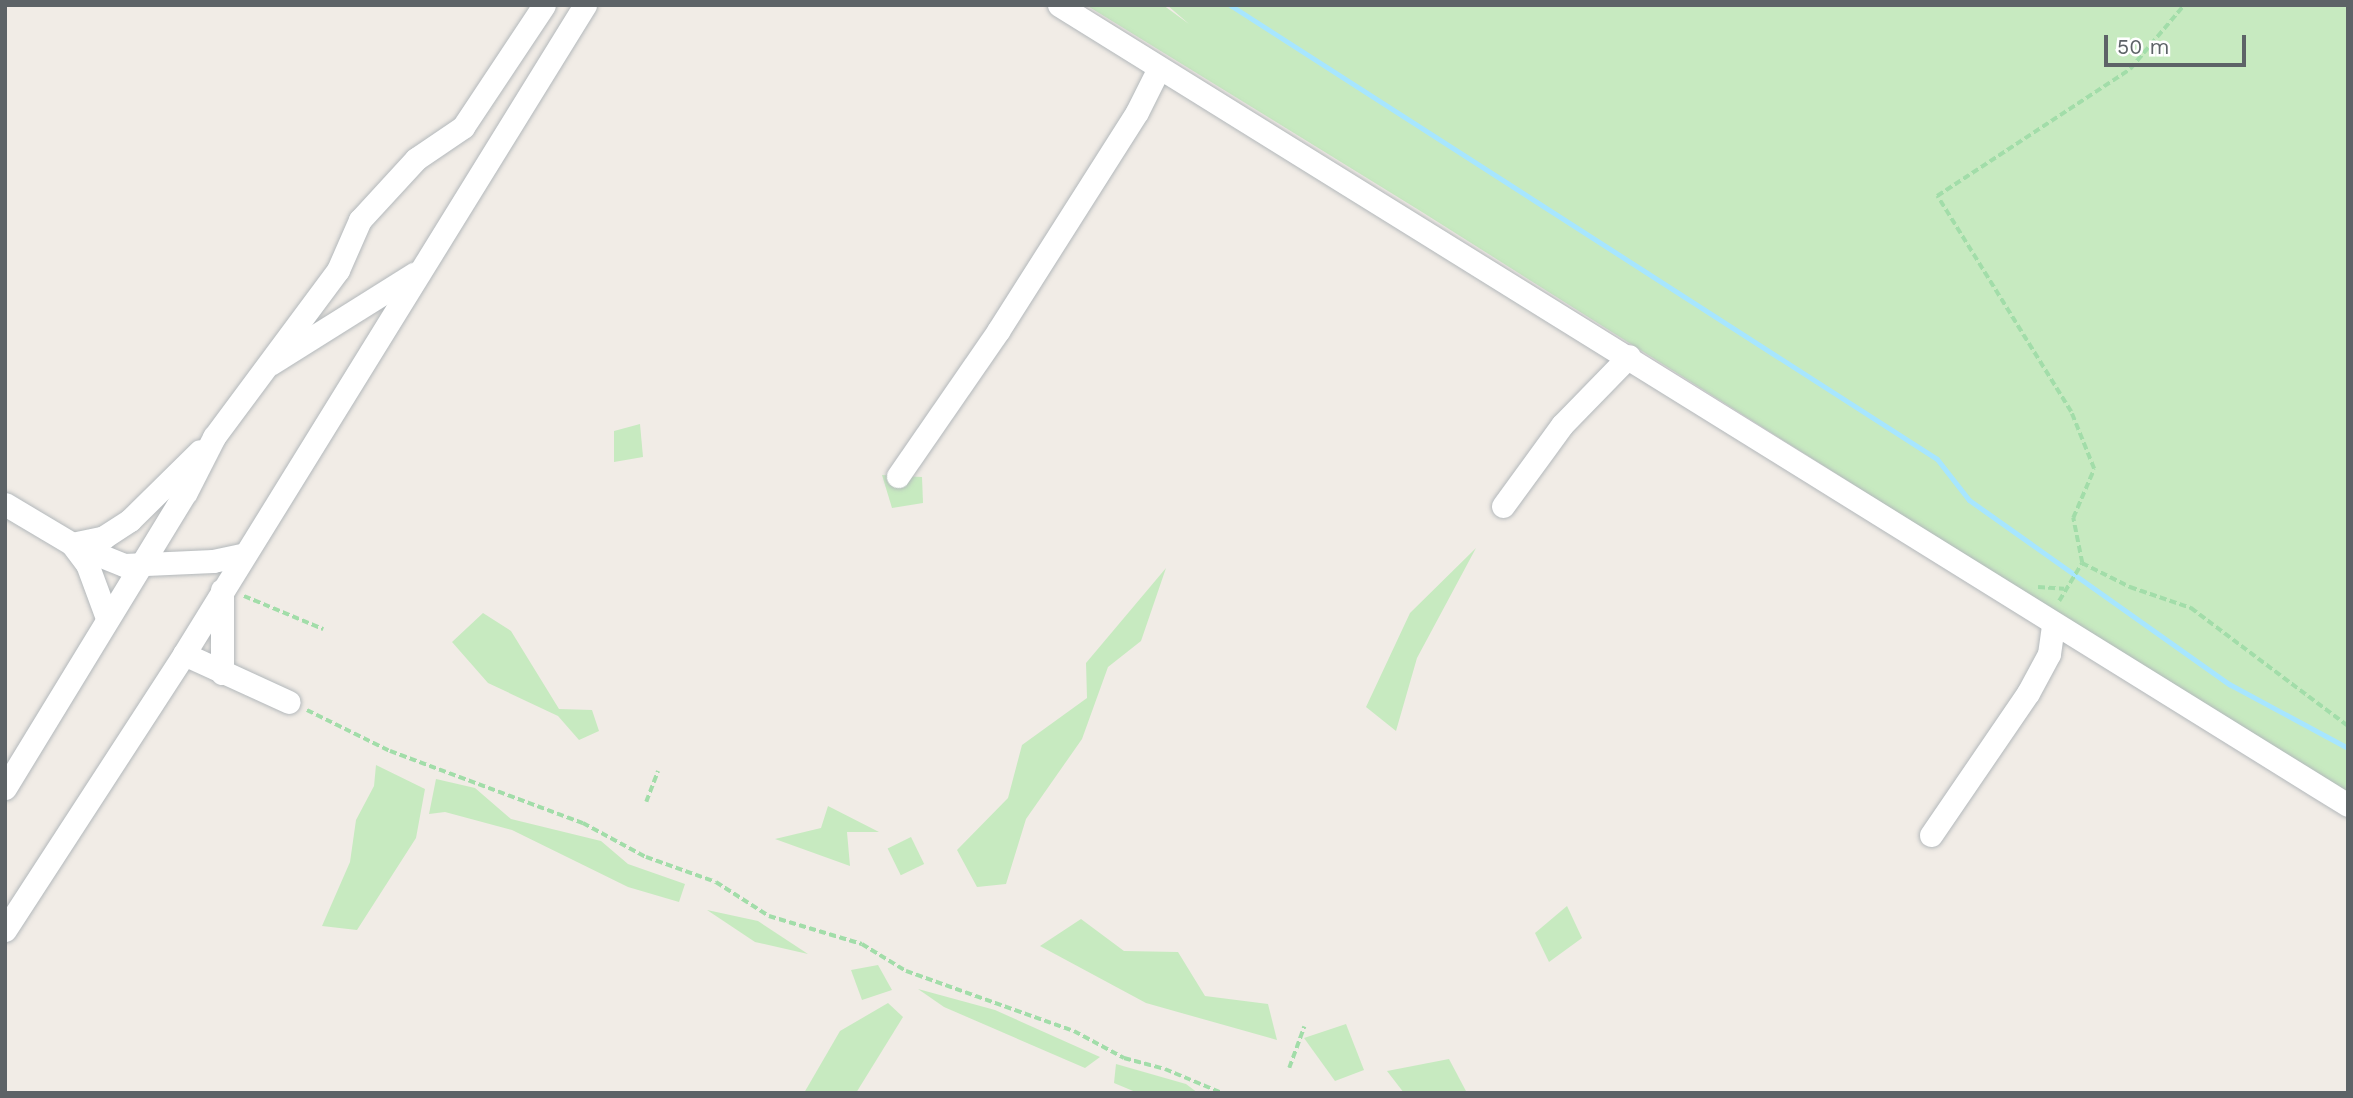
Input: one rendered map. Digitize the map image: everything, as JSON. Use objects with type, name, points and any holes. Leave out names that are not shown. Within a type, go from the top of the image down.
[{"type":"street","points":[[5,788],[186,492],[215,437],[338,270],[360,220],[416,159],[463,127],[544,5]]},
{"type":"street","points":[[5,930],[184,654],[222,587],[585,5]]},
{"type":"street","points":[[1059,5],[1629,356],[2053,625],[2348,805]]},
{"type":"street","points":[[898,477],[1006,319],[1137,112],[1159,68]]},
{"type":"street","points":[[266,367],[420,270]]},
{"type":"street","points":[[1503,506],[1562,425],[1629,356]]},
{"type":"street","points":[[72,544],[104,537],[130,520],[215,437]]},
{"type":"street","points":[[5,504],[72,544],[124,565],[213,561],[243,555]]},
{"type":"street","points":[[72,544],[87,564],[107,618]]},
{"type":"street","points":[[222,587],[228,676]]},
{"type":"street","points":[[1931,835],[2028,693],[2049,654],[2053,625]]},
{"type":"street","points":[[184,654],[289,702]]},
{"type":"path","points":[[2067,583],[2082,563],[2073,518],[2094,469],[2071,412],[1937,196],[2130,69],[2184,5]]},
{"type":"path","points":[[2082,563],[2130,587],[2190,608],[2348,726]]},
{"type":"path","points":[[269,607],[323,629]]},
{"type":"path","points":[[289,702],[390,751],[583,823],[646,857],[716,881],[769,916],[862,944],[906,971],[1074,1031],[1124,1058],[1165,1069],[1222,1093]]},
{"type":"path","points":[[646,802],[658,771]]},
{"type":"path","points":[[1289,1068],[1304,1027]]},
{"type":"green space","points":[[1086,5],[1163,5],[1189,24],[1167,5],[2348,5],[2348,797],[1422,212]]},
{"type":"green space","points":[[640,424],[643,457],[614,462],[614,431]]},
{"type":"green space","points":[[882,475],[922,477],[923,503],[892,508]]},
{"type":"green space","points":[[1476,548],[1417,658],[1396,731],[1366,707],[1410,613]]},
{"type":"green space","points":[[1166,568],[1141,641],[1108,667],[1082,739],[1026,819],[1006,884],[977,887],[957,850],[1008,798],[1022,745],[1087,698],[1086,663]]},
{"type":"green space","points":[[483,613],[511,631],[559,709],[592,710],[599,731],[579,740],[558,716],[488,683],[452,642]]},
{"type":"green space","points":[[376,765],[425,789],[416,838],[357,930],[322,926],[350,862],[356,820],[374,786]]},
{"type":"green space","points":[[436,779],[475,788],[511,819],[601,841],[628,864],[685,884],[679,902],[628,887],[512,830],[445,812],[429,814]]},
{"type":"green space","points":[[828,806],[879,832],[847,832],[850,866],[775,839],[821,828]]},
{"type":"green space","points":[[911,837],[924,864],[901,875],[888,848]]},
{"type":"green space","points":[[1567,906],[1582,938],[1549,962],[1535,933]]},
{"type":"green space","points":[[707,910],[758,921],[808,954],[755,942]]},
{"type":"green space","points":[[1081,919],[1124,951],[1178,952],[1205,996],[1268,1004],[1277,1040],[1146,1003],[1040,946]]},
{"type":"green space","points":[[878,965],[892,990],[862,1000],[851,970]]},
{"type":"green space","points":[[918,989],[995,1010],[1100,1057],[1085,1068],[944,1007]]},
{"type":"green space","points":[[888,1003],[903,1017],[856,1093],[804,1093],[840,1031]]},
{"type":"green space","points":[[1346,1024],[1364,1070],[1335,1081],[1304,1038]]},
{"type":"green space","points":[[1449,1059],[1467,1093],[1404,1093],[1387,1071]]},
{"type":"green space","points":[[1116,1064],[1186,1084],[1198,1093],[1138,1093],[1114,1083]]},
{"type":"waterway","points":[[1230,5],[1937,459],[1969,500],[2229,684],[2348,748]]}]
